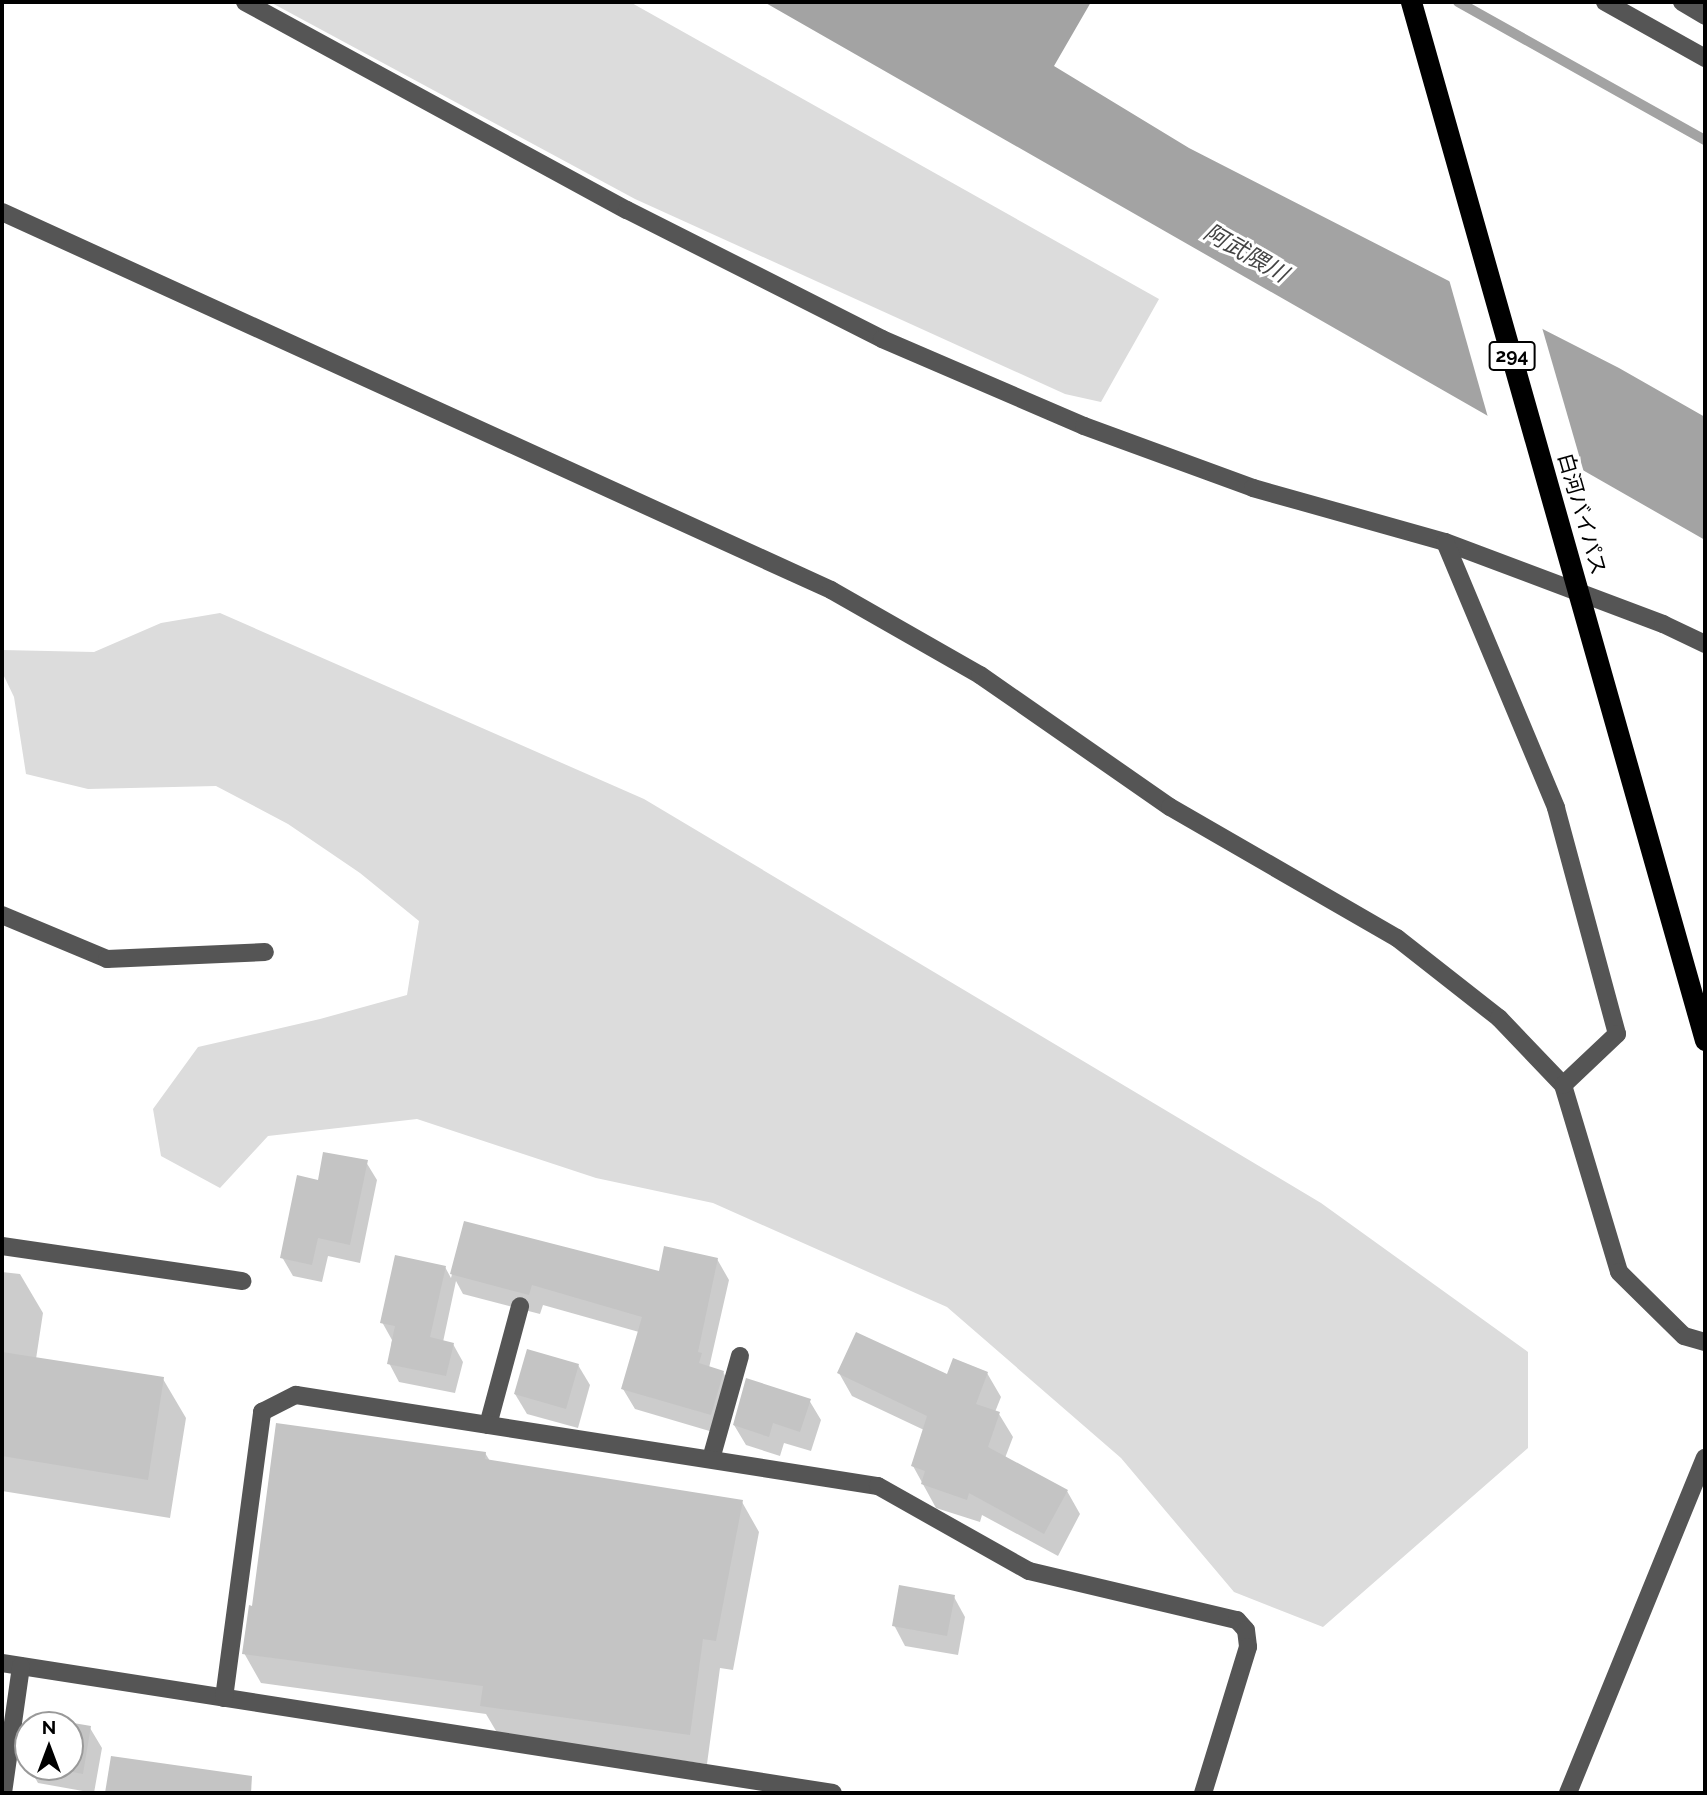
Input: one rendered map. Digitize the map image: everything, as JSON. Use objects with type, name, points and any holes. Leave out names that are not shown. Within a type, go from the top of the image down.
[{"type":"highway","name":"白河バイパス","points":[[1411,2],[1705,1040]]},
{"type":"street","points":[[244,2],[627,210],[882,339],[1084,426],[1253,488],[1446,542],[1663,624],[1705,644]]},
{"type":"street","points":[[1605,2],[1705,58]]},
{"type":"street","points":[[1682,2],[1705,16]]},
{"type":"street","points":[[2,212],[831,590],[980,675],[1170,807],[1397,938],[1499,1018],[1563,1085],[1619,1272],[1684,1336],[1705,1342]]},
{"type":"street","points":[[1446,542],[1556,808],[1617,1034],[1563,1085]]},
{"type":"street","points":[[2,915],[107,959],[265,952]]},
{"type":"street","points":[[2,1246],[243,1281]]},
{"type":"street","points":[[488,1425],[520,1306]]},
{"type":"street","points":[[711,1459],[740,1356]]},
{"type":"street","points":[[224,1698],[262,1412],[296,1395],[878,1486],[1029,1571],[1237,1620],[1246,1630],[1248,1647],[1203,1793]]},
{"type":"street","points":[[1568,1793],[1705,1458]]},
{"type":"street","points":[[2,1663],[833,1793]]},
{"type":"street","points":[[3,1793],[21,1666]]},
{"type":"shaded area","points":[[270,2],[630,2],[1159,299],[1101,402],[1065,394],[635,199]]},
{"type":"shaded area","points":[[220,613],[644,799],[1321,1203],[1528,1352],[1528,1448],[1323,1627],[1234,1592],[1121,1458],[947,1307],[713,1203],[596,1178],[417,1119],[268,1136],[220,1188],[161,1156],[153,1109],[198,1047],[320,1019],[407,995],[419,921],[360,873],[288,824],[216,786],[88,789],[26,774],[14,697],[2,672],[2,650],[94,652],[161,623]]},
{"type":"water","name":"阿武隈川","points":[[764,2],[1091,2],[1054,66],[1189,148],[1619,368],[1705,417],[1705,540]]},
{"type":"pier","points":[[1448,276],[1541,324],[1585,476],[1489,421]]},
{"type":"building","points":[[323,1152],[368,1160],[350,1245],[318,1238],[312,1265],[280,1258],[297,1175],[318,1180]]},
{"type":"building","points":[[464,1221],[659,1271],[664,1246],[718,1258],[698,1352],[702,1353],[699,1363],[724,1371],[711,1415],[621,1389],[642,1317],[532,1285],[529,1295],[450,1274]]},
{"type":"building","points":[[395,1255],[446,1266],[430,1337],[454,1343],[446,1376],[387,1364],[395,1326],[380,1323]]},
{"type":"building","points":[[856,1332],[947,1374],[953,1358],[988,1372],[976,1404],[1000,1412],[988,1447],[1068,1490],[1044,1534],[969,1493],[967,1500],[921,1484],[925,1471],[911,1466],[927,1416],[837,1373]]},
{"type":"building","points":[[527,1349],[579,1364],[566,1409],[514,1394]]},
{"type":"building","points":[[2,1352],[164,1377],[148,1480],[2,1456]]},
{"type":"building","points":[[746,1378],[811,1399],[800,1432],[773,1423],[769,1437],[733,1425]]},
{"type":"building","points":[[276,1423],[486,1452],[485,1459],[743,1500],[716,1641],[703,1639],[690,1735],[480,1706],[483,1686],[242,1654],[249,1605],[252,1606]]},
{"type":"building","points":[[899,1585],[955,1595],[947,1636],[892,1626]]},
{"type":"building","points":[[84,1725],[91,1726],[84,1768]]},
{"type":"building","points":[[111,1756],[252,1776],[251,1793],[105,1793]]},
{"type":"waterway","points":[[1458,2],[1705,140]]}]
